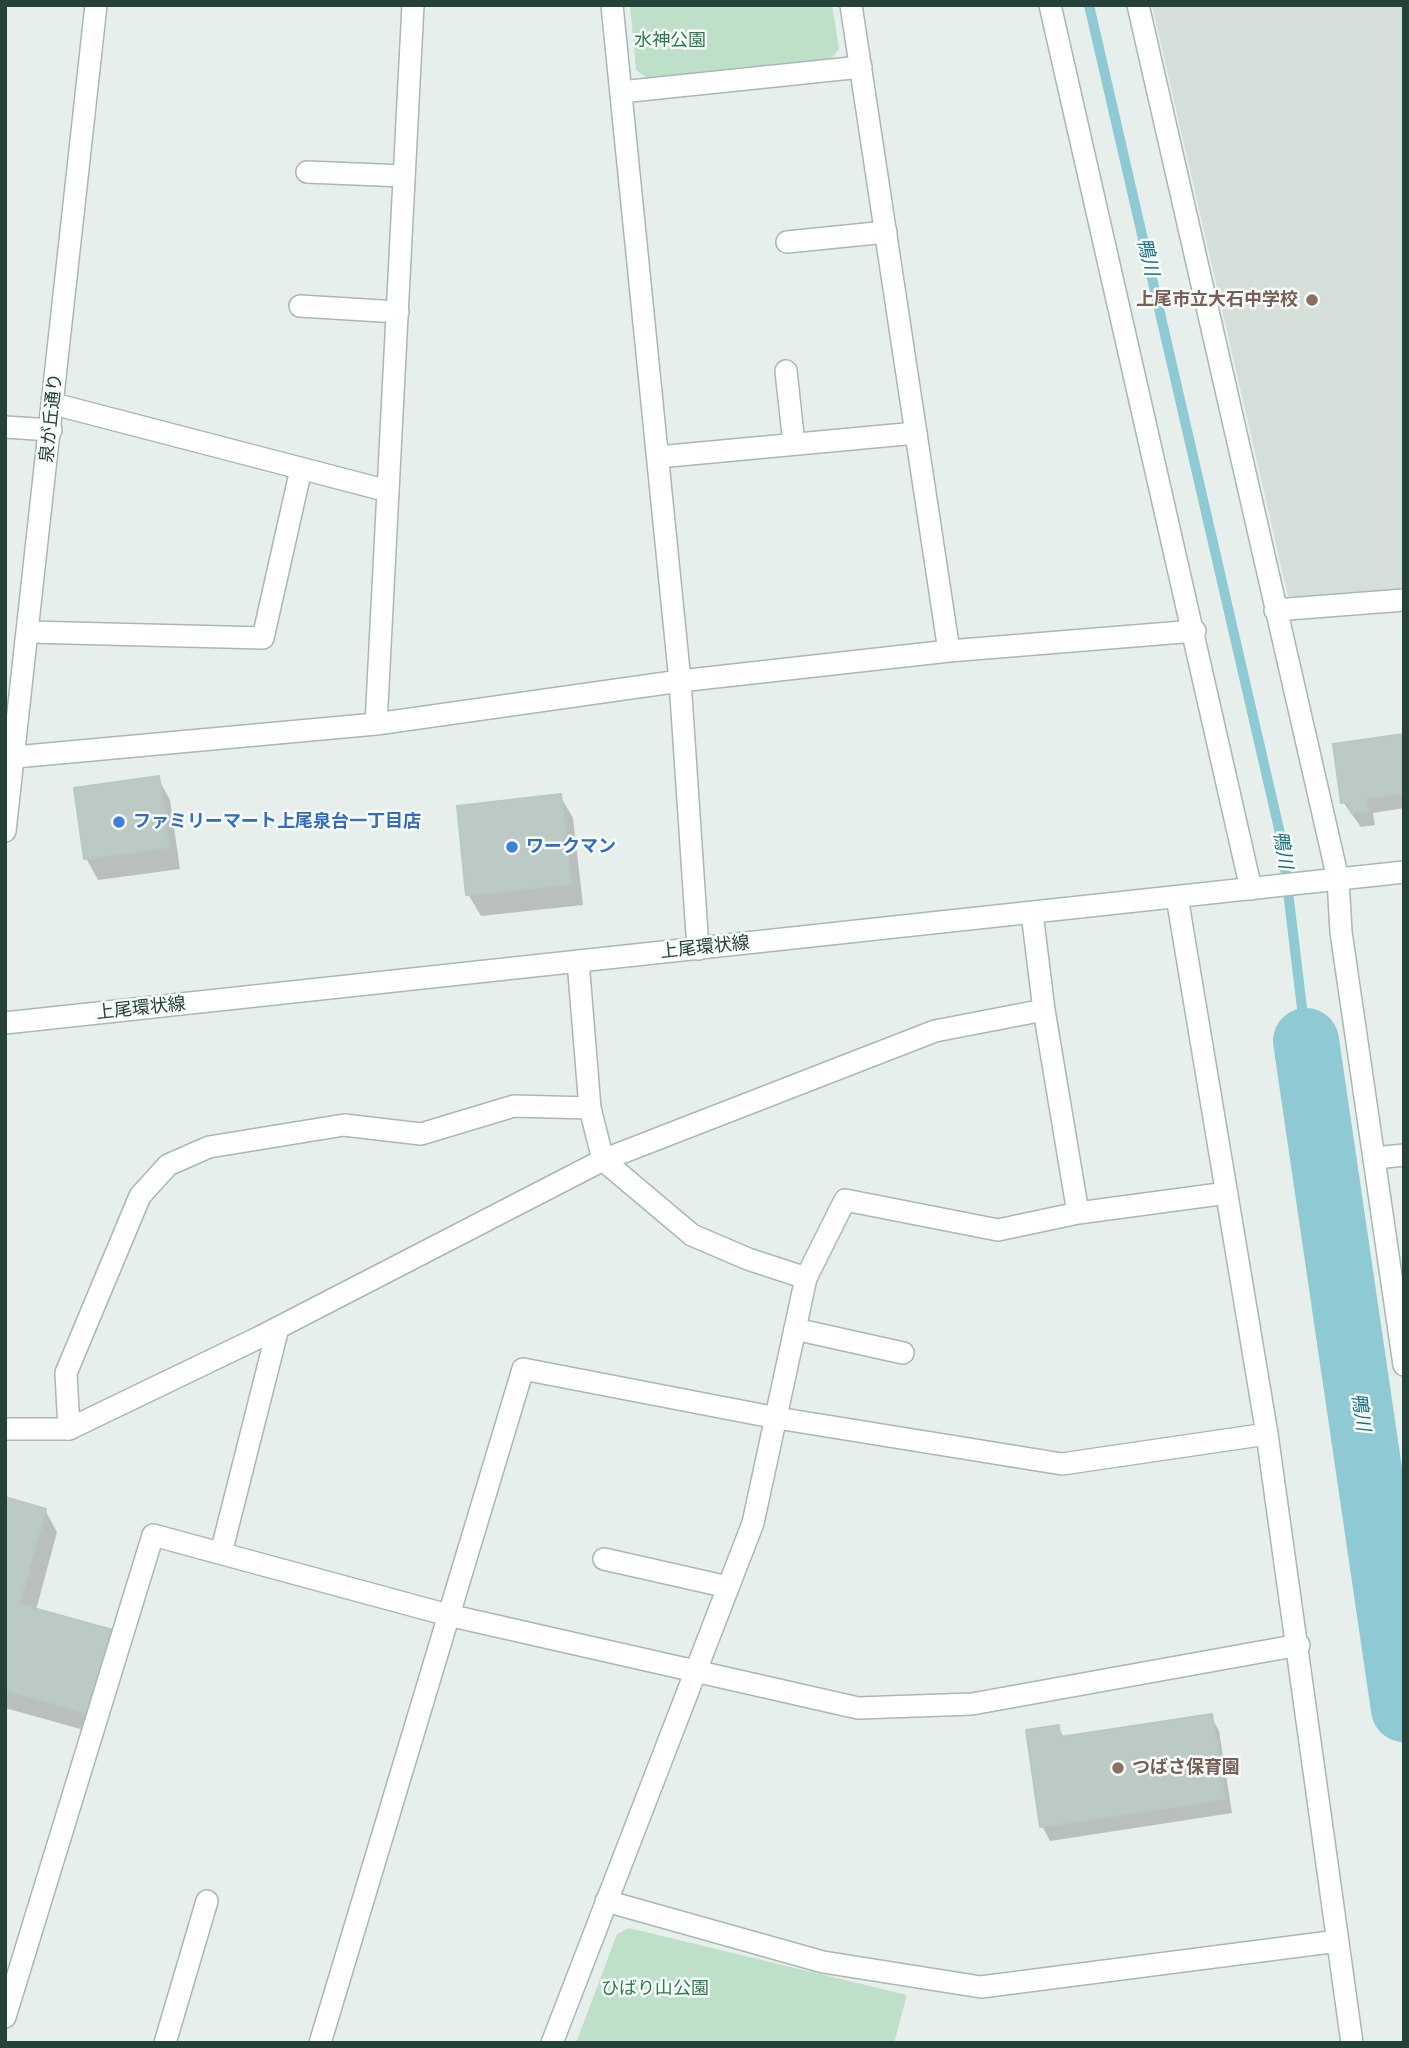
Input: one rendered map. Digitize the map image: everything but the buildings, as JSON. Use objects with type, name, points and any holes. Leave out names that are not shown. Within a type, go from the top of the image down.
[{"type":"street","name":"泉が丘通り","points":[[5,831],[96,5]]},
{"type":"street","points":[[376,724],[413,5]]},
{"type":"street","points":[[612,5],[680,681],[698,949]]},
{"type":"street","points":[[851,5],[949,651]]},
{"type":"street","points":[[1050,5],[1195,631],[1251,888]]},
{"type":"street","points":[[1138,5],[1338,879],[1341,932],[1404,1365]]},
{"type":"street","points":[[621,92],[861,67]]},
{"type":"street","points":[[307,172],[404,176]]},
{"type":"street","points":[[787,242],[886,232]]},
{"type":"street","points":[[300,306],[398,312]]},
{"type":"street","points":[[786,371],[794,444]]},
{"type":"street","points":[[54,404],[388,491]]},
{"type":"street","points":[[5,427],[51,430]]},
{"type":"street","points":[[658,457],[916,433]]},
{"type":"street","points":[[29,632],[263,638],[301,469]]},
{"type":"street","points":[[1275,610],[1404,600]]},
{"type":"street","points":[[15,757],[376,724],[680,681],[949,651],[1195,631]]},
{"type":"street","name":"上尾環状線","points":[[5,1023],[1404,872]]},
{"type":"street","points":[[1177,897],[1267,1434],[1299,1645],[1352,2043]]},
{"type":"street","points":[[1032,913],[1044,1010],[1078,1213]]},
{"type":"street","points":[[578,961],[590,1108],[603,1160],[692,1234],[747,1259],[806,1278]]},
{"type":"street","points":[[5,1429],[69,1429],[278,1328],[603,1160],[935,1031],[1044,1010]]},
{"type":"street","points":[[69,1429],[66,1373],[140,1196],[168,1165],[209,1147],[344,1125],[421,1134],[514,1106],[590,1108]]},
{"type":"street","points":[[1375,1158],[1404,1155]]},
{"type":"street","points":[[552,2043],[753,1523],[806,1278],[845,1200],[998,1230],[1078,1213],[1227,1193]]},
{"type":"street","points":[[221,1553],[278,1328]]},
{"type":"street","points":[[795,1329],[903,1353]]},
{"type":"street","points":[[320,2043],[523,1369],[777,1418],[1062,1464],[1267,1434]]},
{"type":"street","points":[[5,2017],[153,1535],[448,1615],[858,1708],[972,1704],[1299,1645]]},
{"type":"street","points":[[604,1559],[728,1587]]},
{"type":"street","points":[[165,2043],[207,1901]]},
{"type":"street","points":[[606,1901],[823,1962],[981,1987],[1338,1941]]},
{"type":"shaded area","name":"上尾市立大石中学校","points":[[1152,5],[1404,5],[1404,594],[1303,603],[1288,596]]},
{"type":"green space","name":"水神公園","points":[[630,5],[832,5],[839,49],[830,60],[647,78],[636,70]]},
{"type":"green space","name":"ひばり山公園","points":[[629,1928],[907,1995],[894,2043],[576,2043],[617,1934]]},
{"type":"waterway","name":"鴨川","points":[[1089,5],[1282,842],[1306,1041]]},
{"type":"waterway","name":"鴨川","points":[[1306,1041],[1404,1709]]},
{"type":"place","name":"上尾市立大石中学校","points":[[1312,300]]},
{"type":"place","name":"ファミリーマート上尾泉台一丁目店","points":[[119,822]]},
{"type":"place","name":"ワークマン","points":[[512,847]]},
{"type":"place","name":"つばさ保育園","points":[[1118,1768]]}]
